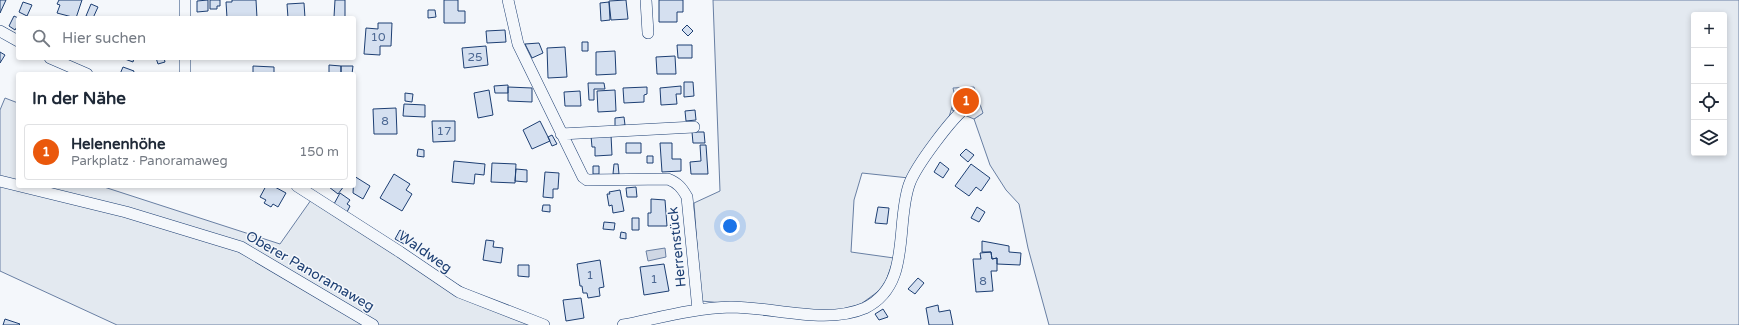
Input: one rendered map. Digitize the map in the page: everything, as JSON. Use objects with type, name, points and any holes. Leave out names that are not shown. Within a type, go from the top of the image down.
[{"type":"street","points":[[185,0],[185,16]]},
{"type":"street","name":"Herrenstück","points":[[508,0],[518,44],[580,173],[588,180],[668,179],[675,182],[682,188],[687,197],[698,310]]},
{"type":"street","points":[[646,0],[648,33]]},
{"type":"street","points":[[0,31],[16,40]]},
{"type":"street","points":[[55,60],[82,72]]},
{"type":"street","points":[[185,60],[185,72]]},
{"type":"street","points":[[623,325],[698,310],[731,307],[830,316],[850,314],[866,307],[885,292],[893,279],[898,265],[906,199],[913,176],[955,118],[968,106]]},
{"type":"street","points":[[561,134],[694,127]]},
{"type":"street","name":"Oberer Panoramaweg","points":[[0,181],[16,185]]},
{"type":"street","name":"Oberer Panoramaweg","points":[[28,188],[144,217],[241,247],[373,325]]},
{"type":"street","name":"Waldweg","points":[[300,188],[459,292],[544,325]]},
{"type":"shaded area","points":[[713,0],[1739,0],[1739,325],[1049,325],[1028,248],[1019,204],[1006,190],[990,165],[974,119],[983,113],[955,97],[949,117],[909,178],[862,173],[854,200],[851,252],[894,258],[886,281],[880,290],[861,304],[845,310],[813,311],[701,301],[694,203],[720,191]]},
{"type":"shaded area","points":[[974,87],[983,113],[974,119],[952,110],[955,97],[953,88]]},
{"type":"shaded area","points":[[5,98],[16,102],[16,188],[107,188],[280,244],[311,200],[385,247],[535,325],[117,325],[0,271],[0,110]]},
{"type":"shaded area","points":[[665,248],[666,257],[648,261],[646,251]]},
{"type":"building","points":[[0,0],[6,0],[0,13]]},
{"type":"building","points":[[59,0],[82,0],[77,16],[68,16],[57,13],[60,5],[57,4]]},
{"type":"building","points":[[208,0],[208,11],[197,12],[197,1]]},
{"type":"building","points":[[210,0],[220,0],[220,6],[217,6],[217,9],[210,9]]},
{"type":"building","points":[[232,0],[256,0],[257,16],[227,16],[226,2],[232,2]]},
{"type":"building","points":[[335,0],[345,0],[345,16],[334,16]]},
{"type":"building","points":[[444,0],[458,0],[458,11],[465,11],[465,23],[444,23]]},
{"type":"building","points":[[626,0],[628,19],[611,20],[609,1]]},
{"type":"building","points":[[659,0],[683,0],[683,12],[677,12],[677,22],[659,22]]},
{"type":"building","points":[[23,2],[32,5],[27,16],[19,12]]},
{"type":"building","points":[[609,2],[610,20],[601,21],[600,3]]},
{"type":"building","points":[[304,3],[305,16],[288,16],[287,4]]},
{"type":"building","points":[[91,4],[98,7],[94,16],[86,16]]},
{"type":"building","points":[[428,10],[435,10],[436,17],[428,18]]},
{"type":"building","points":[[14,16],[16,17],[15,30],[9,26]]},
{"type":"building","points":[[378,23],[392,23],[391,46],[380,46],[380,55],[364,54],[366,28],[378,29]]},
{"type":"building","points":[[687,25],[693,31],[688,36],[682,30]]},
{"type":"building","points":[[505,30],[506,42],[487,43],[486,31]]},
{"type":"building","points":[[582,42],[588,42],[588,51],[582,51]]},
{"type":"building","points":[[539,43],[543,53],[532,58],[525,44]]},
{"type":"building","points":[[677,45],[692,45],[692,58],[678,58]]},
{"type":"building","points":[[486,46],[488,65],[464,68],[462,48]]},
{"type":"building","points":[[565,47],[567,77],[548,78],[547,48]]},
{"type":"building","points":[[615,51],[616,74],[596,75],[596,52]]},
{"type":"building","points":[[0,52],[5,55],[0,63]]},
{"type":"building","points":[[675,56],[676,74],[657,74],[656,57]]},
{"type":"building","points":[[157,60],[164,60],[165,62],[158,64]]},
{"type":"building","points":[[329,65],[341,66],[341,72],[329,72]]},
{"type":"building","points":[[253,66],[274,67],[274,72],[253,72]]},
{"type":"building","points":[[341,66],[353,66],[352,72],[341,72]]},
{"type":"building","points":[[123,67],[134,71],[134,72],[121,72]]},
{"type":"building","points":[[684,82],[693,82],[694,96],[684,97]]},
{"type":"building","points":[[588,83],[604,83],[605,89],[594,89],[594,100],[589,100]]},
{"type":"building","points":[[508,85],[508,93],[495,93],[494,86]]},
{"type":"building","points":[[681,86],[681,94],[676,94],[677,104],[661,105],[660,88]]},
{"type":"building","points":[[508,87],[532,88],[532,102],[508,101]]},
{"type":"building","points":[[647,87],[647,94],[644,95],[644,102],[624,103],[623,88]]},
{"type":"building","points":[[489,90],[493,115],[478,118],[474,93]]},
{"type":"building","points":[[615,90],[616,111],[598,112],[597,91]]},
{"type":"building","points":[[580,91],[581,106],[565,106],[564,92]]},
{"type":"building","points":[[405,93],[413,94],[412,102],[405,101]]},
{"type":"building","points":[[404,104],[425,105],[425,117],[403,116]]},
{"type":"building","points":[[396,108],[397,134],[374,134],[373,109]]},
{"type":"building","points":[[695,110],[696,120],[686,121],[685,111]]},
{"type":"building","points":[[624,117],[625,125],[615,126],[615,118]]},
{"type":"building","points":[[432,121],[455,121],[455,141],[433,142]]},
{"type":"building","points":[[540,121],[550,141],[532,149],[523,130]]},
{"type":"building","points":[[692,132],[704,132],[705,143],[693,143]]},
{"type":"building","points":[[552,135],[557,144],[552,146],[548,137]]},
{"type":"building","points":[[611,135],[612,155],[595,156],[595,147],[592,147],[591,136]]},
{"type":"building","points":[[626,143],[641,143],[641,153],[626,153]]},
{"type":"building","points":[[660,143],[672,143],[672,159],[681,159],[681,171],[662,172]]},
{"type":"building","points":[[700,145],[706,145],[708,174],[691,174],[690,162],[701,161]]},
{"type":"building","points":[[418,149],[424,150],[424,157],[417,156]]},
{"type":"building","points":[[966,149],[974,155],[968,162],[960,155]]},
{"type":"building","points":[[647,156],[653,156],[653,163],[647,163]]},
{"type":"building","points":[[454,161],[485,164],[484,175],[475,174],[474,184],[452,182]]},
{"type":"building","points":[[940,162],[949,169],[943,178],[934,172]]},
{"type":"building","points":[[492,163],[516,164],[515,183],[491,182]]},
{"type":"building","points":[[614,164],[618,164],[619,174],[613,174]]},
{"type":"building","points":[[971,164],[990,178],[981,191],[976,187],[969,196],[955,186]]},
{"type":"building","points":[[593,166],[599,166],[599,174],[593,174]]},
{"type":"building","points":[[516,169],[527,170],[527,182],[515,181]]},
{"type":"building","points":[[545,172],[559,173],[558,189],[553,189],[553,198],[543,197]]},
{"type":"building","points":[[394,174],[410,184],[406,190],[412,194],[402,211],[380,198]]},
{"type":"building","points":[[356,177],[370,186],[363,199],[353,193],[353,188],[356,188]]},
{"type":"building","points":[[636,187],[637,197],[627,197],[626,188]]},
{"type":"building","points":[[265,188],[277,188],[286,193],[278,207],[273,204],[271,207],[264,203],[266,200],[260,197]]},
{"type":"building","points":[[330,188],[342,188],[338,194]]},
{"type":"building","points":[[620,190],[624,211],[613,213],[612,205],[609,206],[607,194],[610,194],[609,192]]},
{"type":"building","points":[[340,193],[350,200],[347,204],[350,206],[347,212],[334,204]]},
{"type":"building","points":[[651,199],[665,200],[667,226],[648,226],[648,213],[651,213]]},
{"type":"building","points":[[543,205],[550,205],[550,212],[542,211]]},
{"type":"building","points":[[878,207],[889,208],[887,224],[875,223]]},
{"type":"building","points":[[977,207],[985,212],[979,222],[971,218]]},
{"type":"building","points":[[632,218],[639,218],[639,230],[632,230]]},
{"type":"building","points":[[604,222],[615,223],[614,230],[603,229]]},
{"type":"building","points":[[400,230],[409,235],[404,244],[395,239]]},
{"type":"building","points":[[621,232],[626,233],[626,239],[620,238]]},
{"type":"building","points":[[486,240],[494,241],[493,247],[503,248],[501,263],[483,260]]},
{"type":"building","points":[[982,241],[1009,246],[1009,252],[1021,253],[1020,265],[997,264],[997,258],[992,259],[991,252],[982,252]]},
{"type":"building","points":[[991,252],[992,259],[997,258],[997,271],[991,271],[993,291],[976,292],[973,259],[981,259],[980,253]]},
{"type":"building","points":[[600,260],[604,287],[599,288],[600,296],[588,298],[587,293],[583,293],[582,286],[580,286],[577,264]]},
{"type":"building","points":[[664,264],[669,291],[644,295],[640,267]]},
{"type":"building","points":[[518,265],[529,265],[529,277],[518,276]]},
{"type":"building","points":[[918,278],[924,283],[915,294],[908,289]]},
{"type":"building","points":[[581,298],[584,318],[566,321],[563,300]]},
{"type":"building","points":[[938,305],[939,312],[950,310],[953,325],[929,325],[926,308]]},
{"type":"building","points":[[883,309],[888,317],[879,320],[875,314]]},
{"type":"building","points":[[5,319],[20,324],[3,325]]},
{"type":"place","name":"Helenenhöhe","points":[[966,101]]}]
